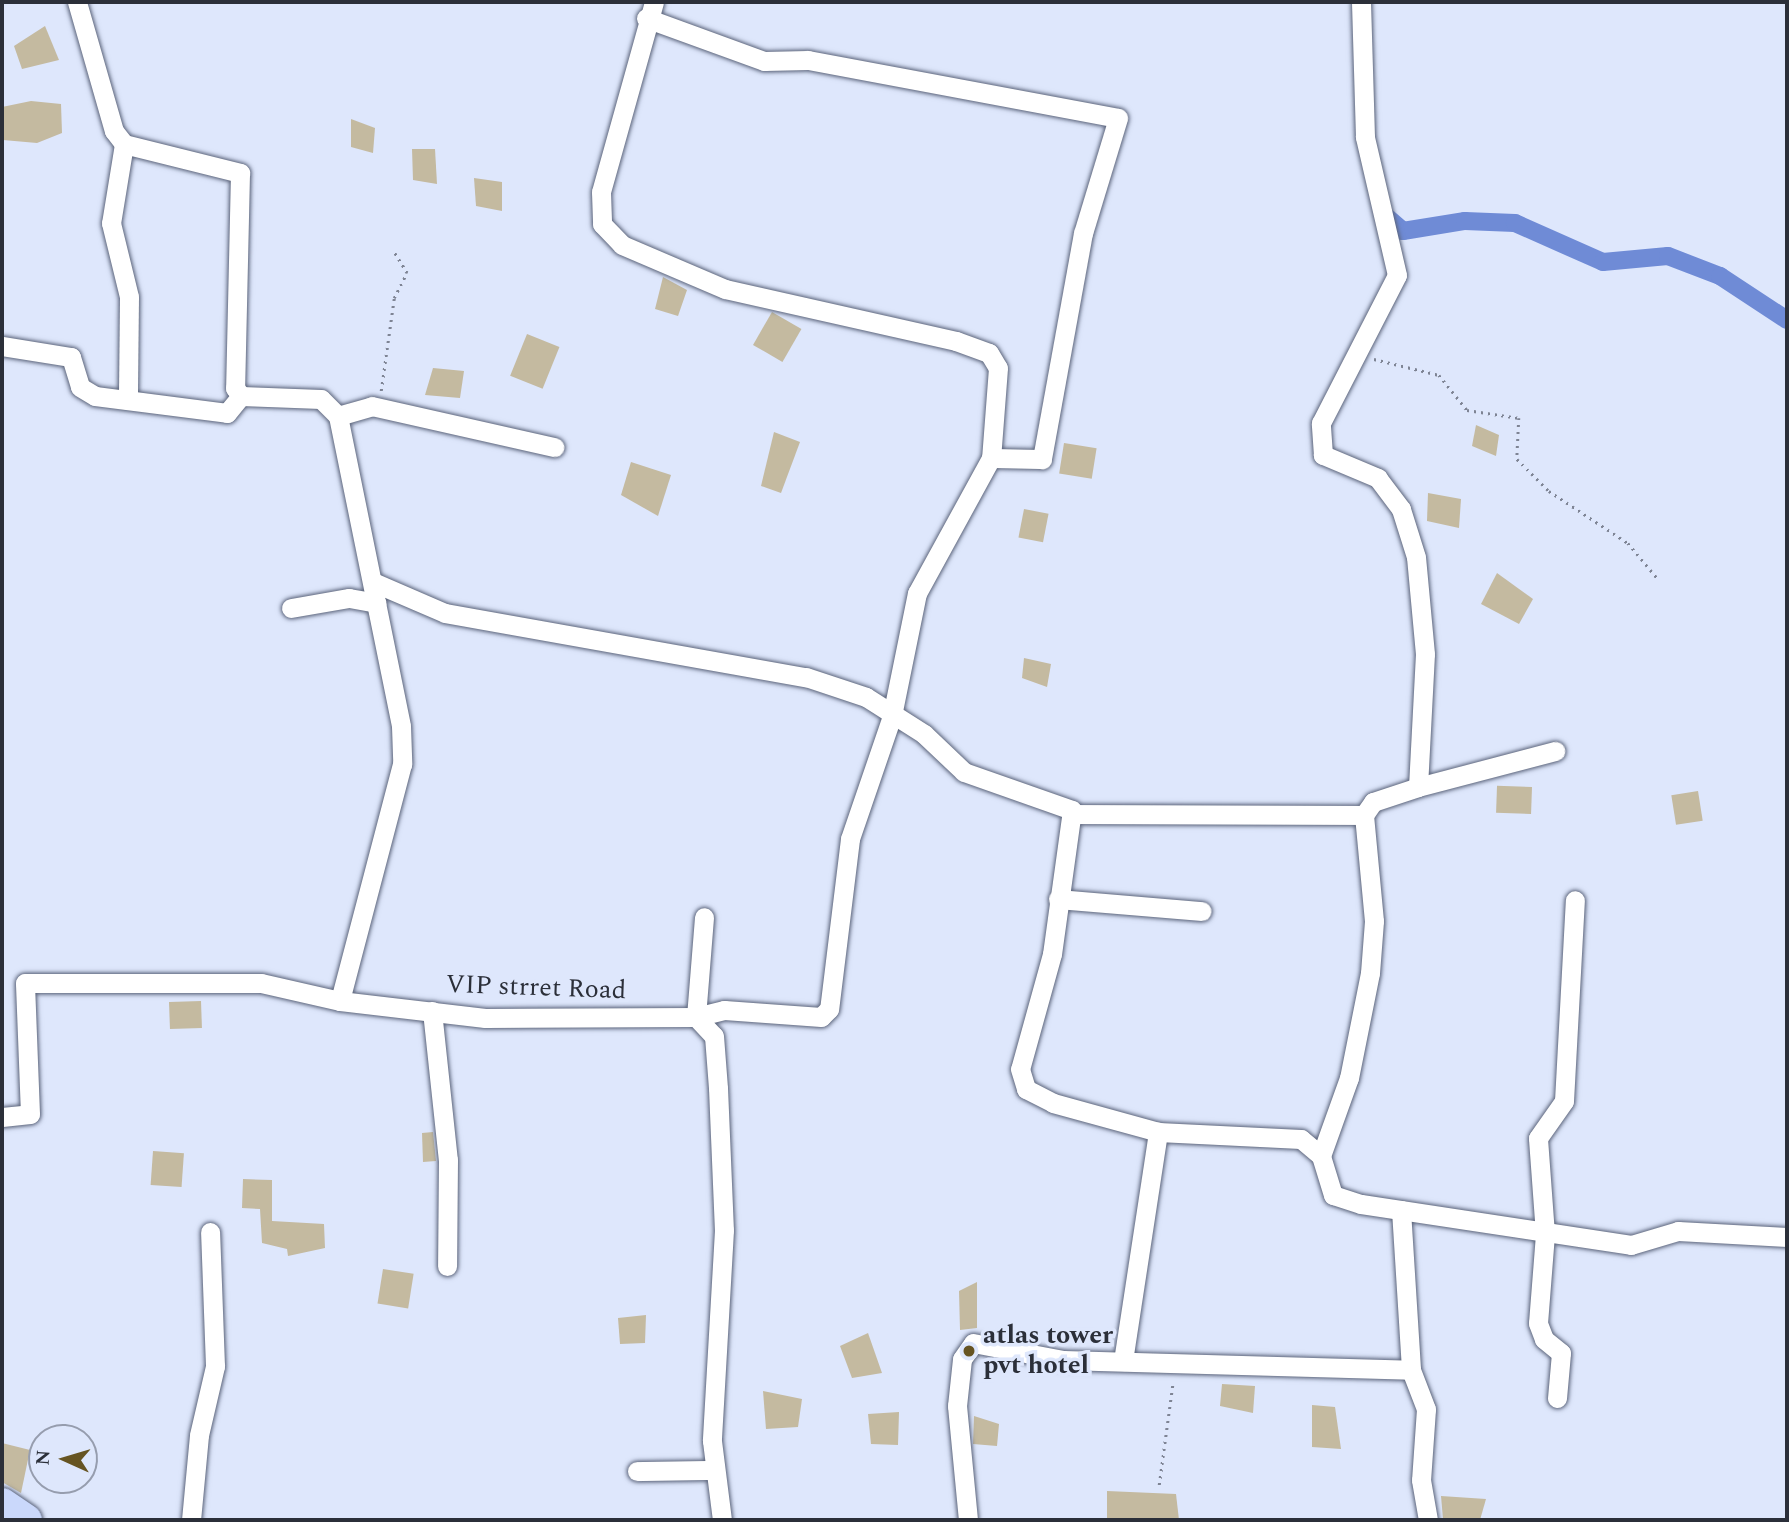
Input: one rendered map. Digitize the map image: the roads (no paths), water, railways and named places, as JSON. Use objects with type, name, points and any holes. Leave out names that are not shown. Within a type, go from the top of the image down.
[{"type":"highway","points":[[2,1504],[26,1520]]},
{"type":"street","points":[[77,2],[114,131],[124,144],[240,173],[231,375],[241,396]]},
{"type":"street","points":[[1361,2],[1366,137],[1397,275],[1321,423],[1323,455],[1378,478],[1401,509],[1414,544],[1425,640],[1418,787]]},
{"type":"street","points":[[650,10],[764,61],[808,60],[1118,118],[1083,233],[1042,459],[991,458],[998,368],[989,353],[725,289],[622,245],[602,225],[601,192],[650,10]]},
{"type":"street","points":[[124,144],[111,223],[129,298],[128,400]]},
{"type":"street","points":[[2,346],[71,357],[86,392],[227,412],[241,396]]},
{"type":"street","points":[[241,396],[321,399],[338,415],[377,603],[402,764],[340,1001]]},
{"type":"street","points":[[338,415],[372,406],[554,447]]},
{"type":"street","name":"VIP strret Road","points":[[2,1117],[30,1114],[25,983],[261,982],[340,1001],[485,1018],[696,1017],[724,1010],[821,1017],[829,1009],[850,839],[892,716],[918,593],[991,458]]},
{"type":"street","points":[[373,582],[445,613],[806,677],[866,697],[924,734],[964,772],[1073,814],[1364,815]]},
{"type":"street","points":[[290,608],[349,598],[377,603]]},
{"type":"street","points":[[1321,1156],[1349,1077],[1370,973],[1374,921],[1364,815],[1373,802],[1418,787],[1555,751]]},
{"type":"street","points":[[1073,814],[1058,899],[1052,954],[1020,1069],[1026,1089],[1053,1103],[1158,1132],[1301,1139],[1321,1156],[1333,1195],[1401,1210],[1631,1245],[1678,1231],[1787,1237]]},
{"type":"street","points":[[1058,899],[1201,911]]},
{"type":"street","points":[[1557,1398],[1561,1353],[1544,1339],[1538,1323],[1545,1234],[1538,1138],[1564,1101],[1575,900]]},
{"type":"street","points":[[704,917],[696,1017],[714,1036],[722,1191],[713,1470],[722,1520]]},
{"type":"street","points":[[432,1011],[448,1160],[447,1266]]},
{"type":"street","points":[[1123,1361],[1158,1132]]},
{"type":"street","points":[[1401,1210],[1411,1370],[1425,1402],[1421,1480],[1428,1520]]},
{"type":"street","points":[[191,1520],[199,1435],[215,1366],[210,1233]]},
{"type":"street","points":[[968,1520],[957,1449],[966,1349],[973,1343],[1046,1359],[1411,1370]]},
{"type":"street","points":[[637,1471],[713,1470]]},
{"type":"waterway","points":[[1388,218],[1403,231],[1465,221],[1515,223],[1603,262],[1668,256],[1720,276],[1787,320]]},
{"type":"place","name":"atlas tower pvt hotel","points":[[969,1351]]}]
